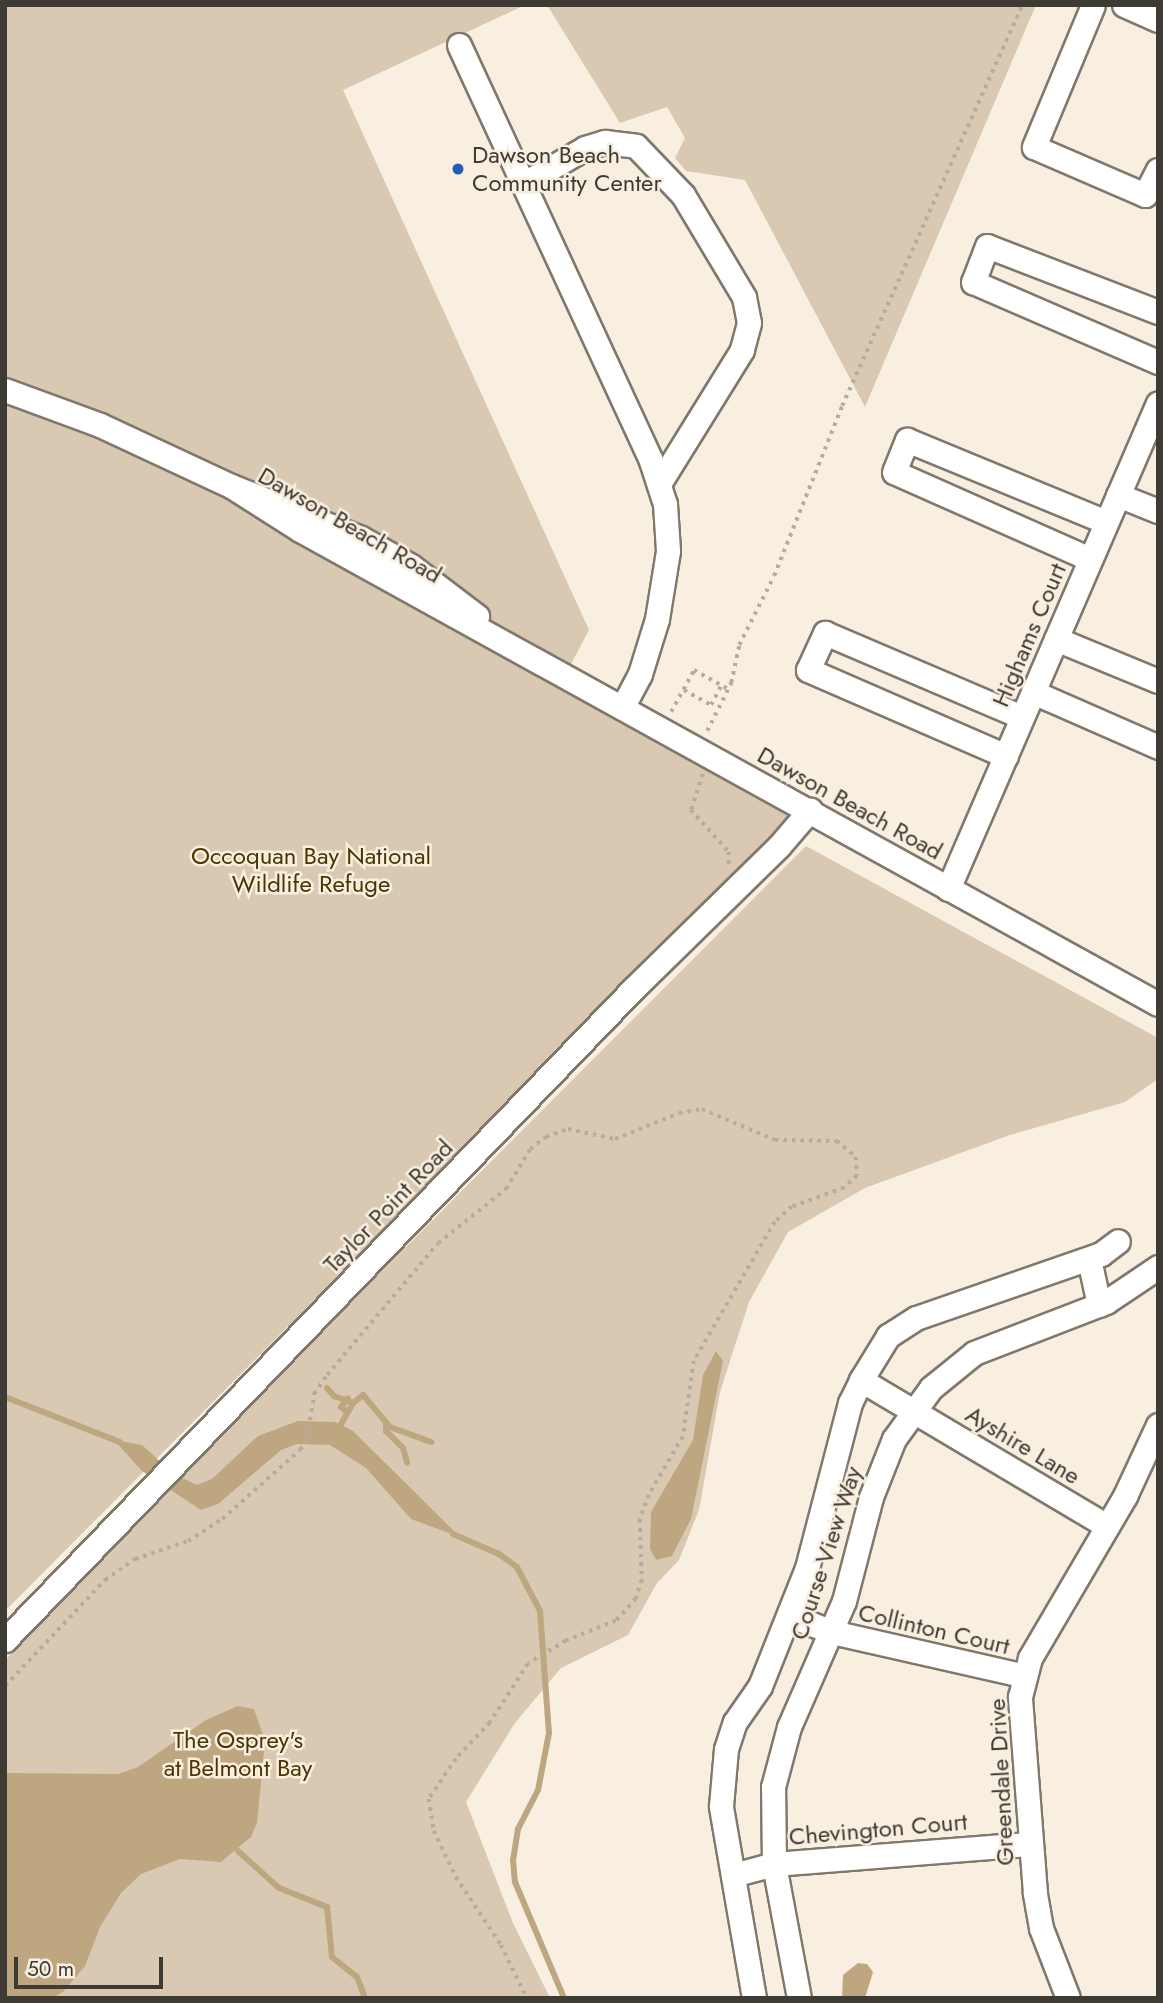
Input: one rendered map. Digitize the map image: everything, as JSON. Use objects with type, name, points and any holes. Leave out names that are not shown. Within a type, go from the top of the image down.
[{"type":"street","points":[[1093,5],[1034,147],[1144,195],[1158,170]]},
{"type":"street","points":[[1124,5],[1158,20]]},
{"type":"street","points":[[459,44],[659,484],[668,526],[662,592],[648,651],[622,708]]},
{"type":"street","points":[[523,184],[585,148],[605,142],[636,146],[683,195],[744,297],[748,323],[742,350],[659,484]]},
{"type":"street","points":[[1158,312],[987,246],[973,282],[1158,362]]},
{"type":"street","name":"Dawson Beach Road","points":[[5,390],[100,425],[231,486],[334,525],[402,560],[517,647],[622,708],[1158,1004]]},
{"type":"street","name":"Highams Court","points":[[948,888],[1118,495],[1152,435],[1158,403]]},
{"type":"street","points":[[1090,559],[894,472],[907,440],[1106,522]]},
{"type":"street","points":[[1118,495],[1158,511]]},
{"type":"street","points":[[1006,756],[808,670],[825,633],[1022,717]]},
{"type":"street","points":[[1056,639],[1158,681]]},
{"type":"street","points":[[1033,692],[1158,747]]},
{"type":"street","name":"Taylor Point Road","points":[[5,1640],[623,999],[779,846],[810,810]]},
{"type":"street","points":[[754,1998],[721,1806],[726,1749],[736,1722],[760,1686],[807,1568],[850,1403],[861,1380],[888,1336],[916,1318],[1089,1259],[1118,1241]]},
{"type":"street","points":[[1089,1259],[1099,1305]]},
{"type":"street","name":"Course View Way","points":[[799,1998],[774,1864],[771,1812],[779,1760],[832,1632],[880,1472],[913,1410],[946,1374],[982,1349],[1099,1305],[1158,1267]]},
{"type":"street","name":"Ayshire Lane","points":[[861,1380],[1107,1526]]},
{"type":"street","name":"Greendale Drive","points":[[1061,1995],[1041,1928],[1028,1844],[1019,1715],[1025,1676],[1038,1643],[1107,1526],[1158,1424]]},
{"type":"street","name":"Collinton Court","points":[[789,1615],[832,1632],[1025,1676]]},
{"type":"street","name":"Chevington Court","points":[[733,1875],[774,1864],[1028,1844]]},
{"type":"path","points":[[705,735],[728,689],[739,645],[774,576],[842,406],[1022,5]]},
{"type":"path","points":[[681,695],[694,670],[728,689]]},
{"type":"path","points":[[684,690],[710,705],[721,685]]},
{"type":"path","points":[[707,762],[691,810],[729,852],[726,869]]},
{"type":"path","points":[[5,1686],[105,1580],[135,1559],[188,1541],[222,1519],[300,1450],[307,1437],[317,1389],[438,1243],[506,1189],[530,1149],[560,1131],[615,1139],[679,1113],[702,1109],[775,1140],[837,1141],[856,1157],[859,1168],[851,1183],[792,1207],[775,1222],[699,1352],[690,1376],[683,1437],[649,1495],[640,1520],[642,1580],[636,1599],[616,1621],[554,1647],[532,1662],[490,1723],[445,1773],[428,1805],[434,1831],[456,1877],[501,1945],[527,1998]]},
{"type":"green space","name":"Occoquan Bay National Wildlife Refuge","points":[[5,5],[525,5],[343,90],[589,630],[558,689],[800,812],[5,1611]]},
{"type":"green space","points":[[547,5],[1036,5],[865,407],[745,180],[686,171],[675,158],[685,138],[667,107],[620,123]]},
{"type":"green space","name":"The Osprey's at Belmont Bay","points":[[806,846],[1158,1038],[1158,1079],[1125,1102],[1010,1135],[865,1188],[788,1232],[749,1302],[720,1392],[699,1510],[679,1560],[657,1583],[628,1635],[561,1668],[515,1723],[466,1802],[513,1923],[550,1998],[5,1998],[5,1660],[300,1353]]},
{"type":"shaded area","points":[[716,1351],[723,1361],[691,1519],[672,1556],[656,1560],[650,1549],[651,1512],[693,1440],[703,1375]]},
{"type":"shaded area","points":[[298,1421],[335,1422],[353,1431],[460,1537],[411,1519],[366,1468],[330,1445],[297,1444],[281,1450],[218,1504],[201,1510],[142,1471],[114,1440],[142,1445],[174,1474],[197,1485],[212,1479],[258,1436]]},
{"type":"shaded area","points":[[238,1706],[254,1709],[265,1741],[257,1823],[251,1837],[221,1862],[180,1859],[141,1874],[121,1893],[100,1927],[85,1966],[64,1991],[53,1998],[5,1998],[5,1773],[118,1774],[138,1767],[206,1720]]},
{"type":"shaded area","points":[[858,1963],[867,1964],[873,1972],[865,1998],[842,1998],[843,1975]]},
{"type":"waterway","points":[[327,1388],[334,1396],[353,1403]]},
{"type":"waterway","points":[[337,1431],[353,1403],[363,1395],[390,1427],[431,1442]]},
{"type":"waterway","points":[[5,1397],[120,1442]]},
{"type":"waterway","points":[[347,1412],[341,1407],[348,1398]]},
{"type":"waterway","points":[[386,1422],[386,1431],[403,1448],[407,1462]]},
{"type":"waterway","points":[[453,1534],[499,1554],[517,1567],[540,1611],[549,1733],[538,1790],[518,1829],[513,1860],[515,1882],[564,1998]]},
{"type":"waterway","points":[[238,1851],[279,1888],[327,1907],[332,1957],[357,1977],[365,1998]]},
{"type":"place","name":"Dawson Beach Community Center","points":[[458,169]]}]
